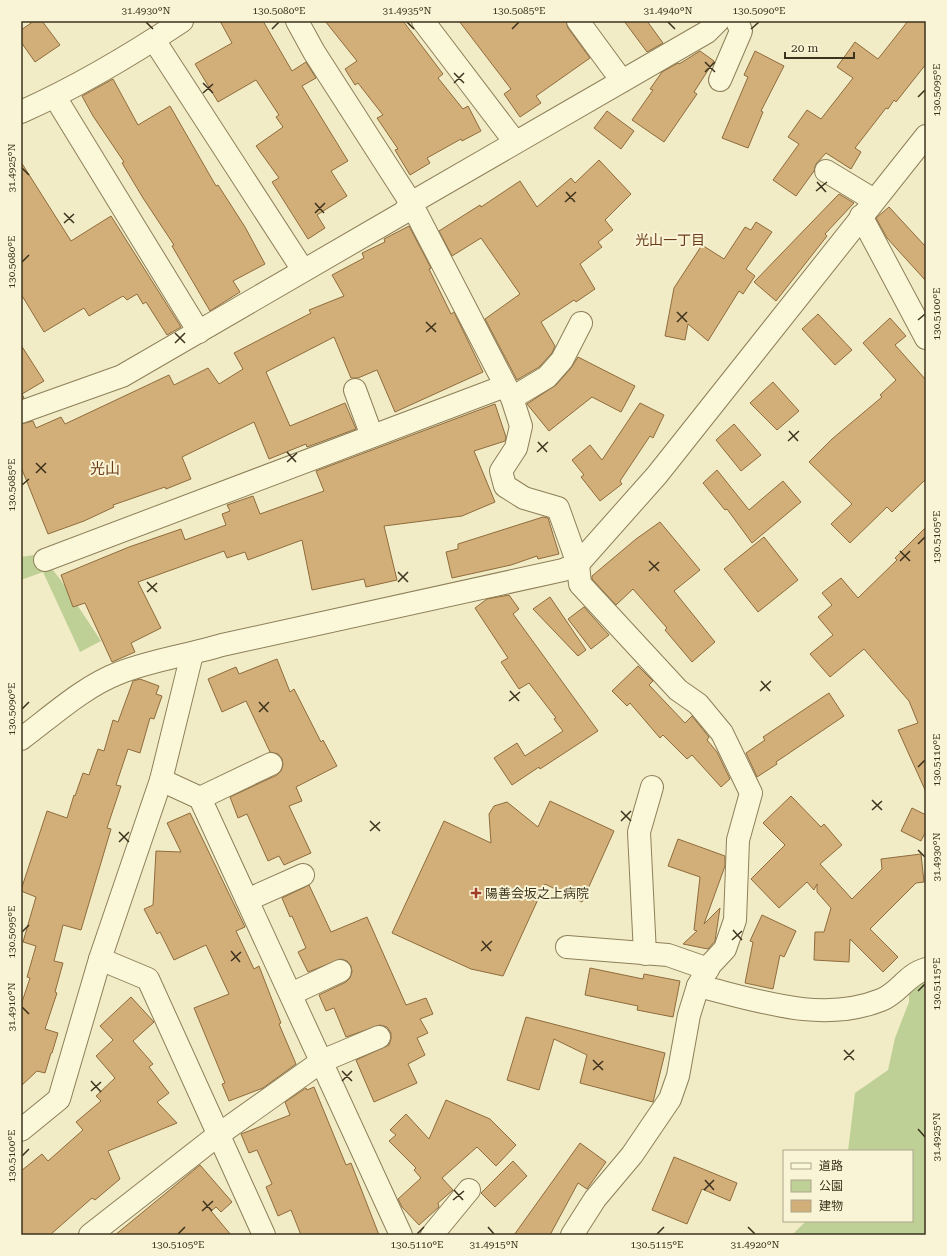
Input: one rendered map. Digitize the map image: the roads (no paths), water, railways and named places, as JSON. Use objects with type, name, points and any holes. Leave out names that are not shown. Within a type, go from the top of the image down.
[{"type":"street","points":[[21,112],[55,97],[154,40],[182,21]]},
{"type":"street","points":[[297,21],[314,52],[411,204],[508,392],[521,426],[516,448],[501,471],[505,486],[524,498],[558,508],[578,564],[580,584],[678,690],[698,704],[722,732],[751,793],[738,840],[735,920],[725,949],[703,977],[689,1015],[678,1076],[670,1099],[632,1155],[596,1199],[572,1235]]},
{"type":"street","points":[[423,21],[515,142]]},
{"type":"street","points":[[578,21],[622,81]]},
{"type":"street","points":[[21,412],[122,376],[404,213],[411,204],[515,142],[707,32],[718,21]]},
{"type":"street","points":[[720,80],[741,31],[737,21]]},
{"type":"street","points":[[154,40],[303,270]]},
{"type":"street","points":[[55,97],[199,332]]},
{"type":"street","points":[[21,739],[86,690],[119,673],[192,654],[222,644],[563,570],[578,564],[657,475],[926,136]]},
{"type":"street","points":[[826,171],[868,208],[926,338]]},
{"type":"street","points":[[45,560],[372,436],[508,392],[547,377],[562,360],[581,324]]},
{"type":"street","points":[[355,390],[372,436]]},
{"type":"street","points":[[21,1130],[59,1099],[100,959],[161,780],[192,654]]},
{"type":"street","points":[[200,798],[271,764]]},
{"type":"street","points":[[161,780],[200,798],[401,1235]]},
{"type":"street","points":[[645,954],[639,832],[652,787]]},
{"type":"street","points":[[247,900],[303,875]]},
{"type":"street","points":[[567,947],[668,955],[703,977],[796,1009],[838,1011],[882,1000],[897,990],[907,979],[919,971],[926,969]]},
{"type":"street","points":[[100,959],[148,980],[264,1235]]},
{"type":"street","points":[[291,994],[340,971]]},
{"type":"street","points":[[90,1235],[218,1135],[322,1061],[379,1037]]},
{"type":"street","points":[[432,1235],[469,1190]]},
{"type":"place","name":"陽善会坂之上病院","points":[[476,893]]},
{"type":"district","name":"光山一丁目","points":[[670,240]]},
{"type":"district","name":"光山","points":[[105,469]]}]
